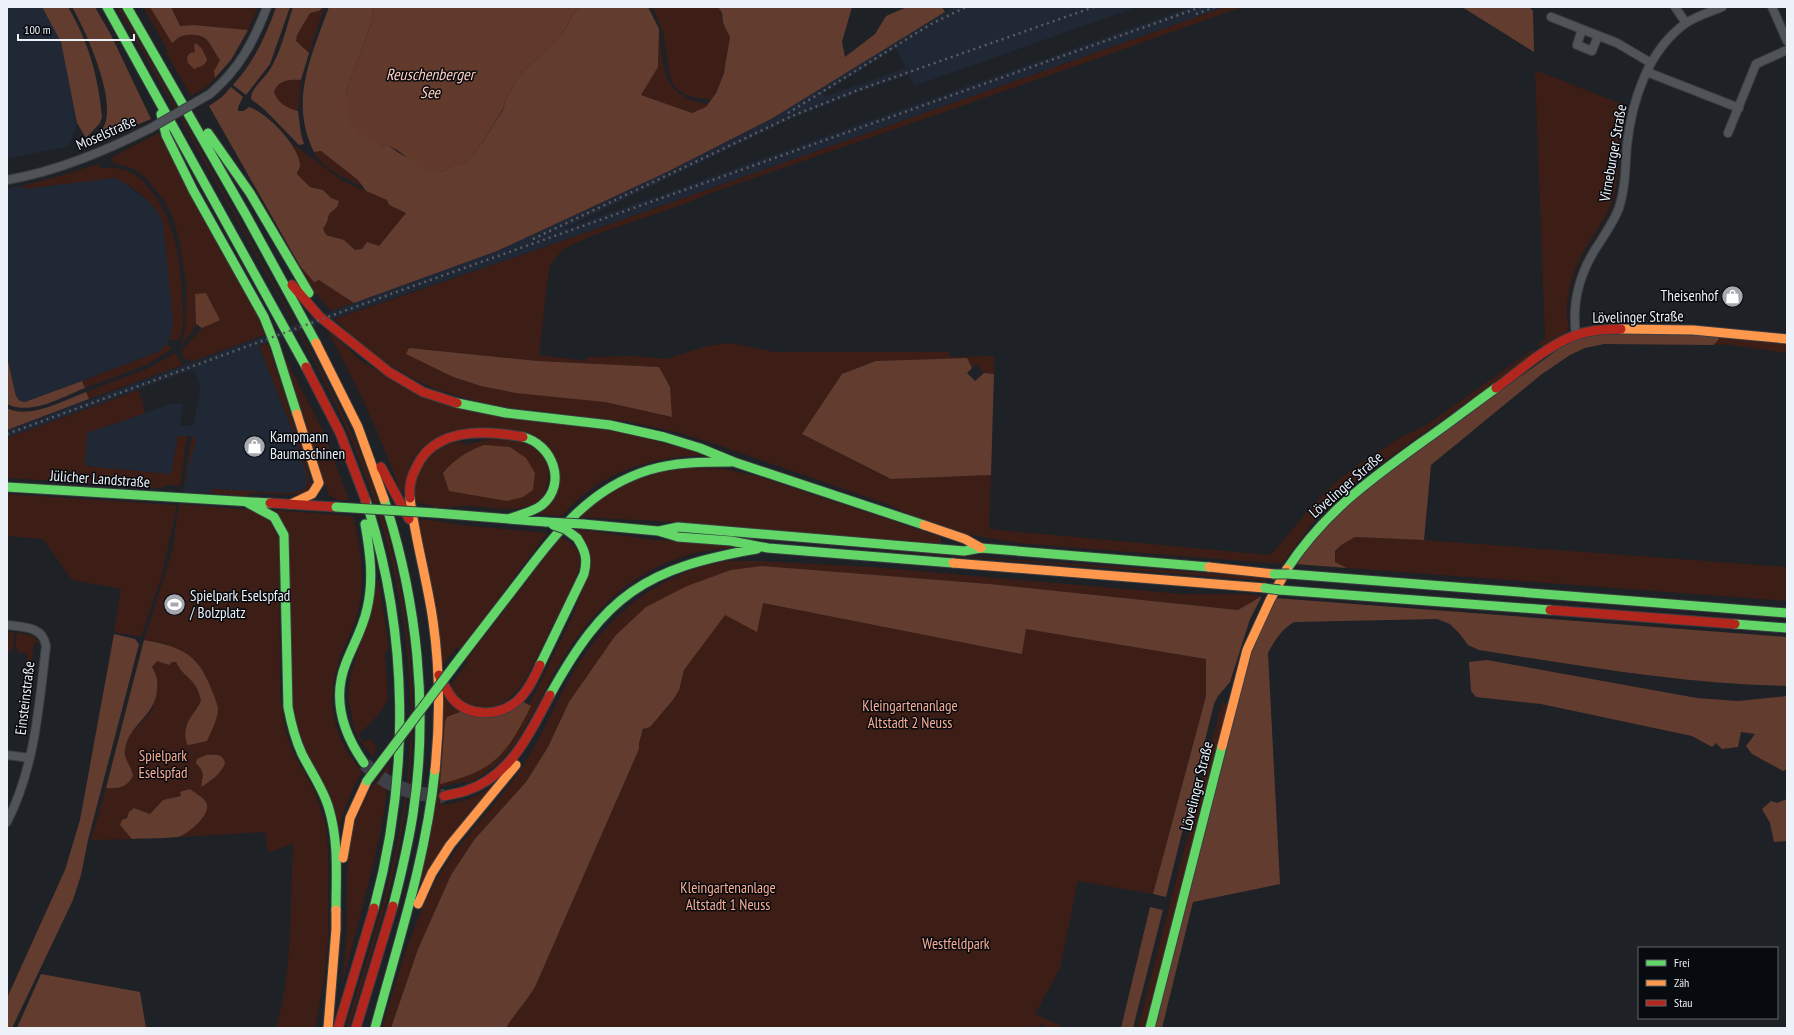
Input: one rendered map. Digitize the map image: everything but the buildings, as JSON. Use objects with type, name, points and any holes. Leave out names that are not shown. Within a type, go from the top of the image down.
[{"type":"main road","points":[[108,7],[296,347],[339,431],[367,503],[379,542],[394,621],[401,694],[401,737],[393,817],[383,868],[372,915],[338,1028]]},
{"type":"main road","points":[[128,7],[262,243],[326,362],[366,447],[387,504],[399,548],[408,595],[415,643],[418,678],[420,739],[417,782],[412,821],[402,873],[390,920],[356,1028]]},
{"type":"main road","points":[[133,18],[150,31],[209,133],[250,193],[300,281],[338,332]]},
{"type":"main road","points":[[158,98],[166,135],[193,190],[254,297],[275,345],[319,483],[318,490],[313,495],[292,504]]},
{"type":"main road","points":[[227,222],[235,251],[318,403],[357,498],[364,522],[371,558],[372,578],[369,600],[362,626],[341,676],[339,690],[339,705],[346,734],[353,748],[364,762]]},
{"type":"main road","points":[[262,243],[307,304],[324,321],[379,367],[402,381],[441,399],[478,410],[591,422],[626,428],[693,445],[734,462],[965,539],[980,548]]},
{"type":"main road","name":"Lövelinger Straße","points":[[1150,1028],[1241,670],[1258,622],[1278,584],[1312,534],[1357,491],[1554,346],[1576,335],[1602,329],[1675,329],[1787,339]]},
{"type":"main road","points":[[375,1028],[406,922],[424,846],[431,807],[435,763],[437,671],[430,603],[416,536],[409,492],[411,478],[420,457],[437,441],[460,434],[484,433],[524,437],[536,442],[545,450],[552,460],[555,471],[554,483],[550,495],[543,504],[508,519]]},
{"type":"main road","points":[[366,447],[381,468],[416,536]]},
{"type":"main road","points":[[328,1028],[335,997],[339,967],[342,928],[342,867],[346,833],[354,806],[367,781],[460,658],[572,515],[592,499],[634,476],[655,468],[682,463],[734,462]]},
{"type":"main road","name":"Jülicher Landstraße","points":[[7,487],[435,513],[546,522]]},
{"type":"main road","points":[[246,502],[267,511],[274,517],[281,525],[284,535],[288,708],[293,731],[301,752],[329,808],[334,830],[336,850],[336,929],[328,1028]]},
{"type":"main road","points":[[437,671],[447,692],[455,702],[474,712],[494,713],[504,710],[516,702],[530,683],[582,580],[586,568],[586,554],[577,538],[565,529],[546,522]]},
{"type":"main road","points":[[546,522],[658,531],[678,538],[731,541],[768,548],[1280,590],[1787,628]]},
{"type":"main road","points":[[658,531],[678,527],[964,551],[980,548],[1202,566],[1274,574],[1787,613]]},
{"type":"main road","points":[[444,796],[470,790],[488,781],[515,756],[528,737],[557,682],[578,647],[613,606],[630,592],[669,570],[687,563],[768,548]]},
{"type":"main road","points":[[375,1028],[410,923],[421,895],[430,878],[463,828],[512,772],[525,751],[528,737]]},
{"type":"street","name":"Moselstraße","points":[[7,180],[89,158],[151,128],[210,94],[224,82],[243,58],[267,7]]},
{"type":"street","points":[[1675,7],[1686,23]]},
{"type":"street","name":"Virneburger Straße","points":[[1576,335],[1576,306],[1578,291],[1587,263],[1609,228],[1623,195],[1626,181],[1629,129],[1636,99],[1651,63],[1666,41],[1686,23],[1722,7]]},
{"type":"street","points":[[1772,7],[1787,41]]},
{"type":"street","points":[[1550,17],[1630,50],[1651,63]]},
{"type":"street","points":[[1582,29],[1577,45],[1592,51],[1598,36]]},
{"type":"street","points":[[1728,133],[1756,64],[1787,50]]},
{"type":"street","points":[[1647,72],[1738,108]]},
{"type":"street","name":"Einsteinstraße","points":[[7,625],[36,630],[41,633],[45,641],[34,743],[24,782],[7,822]]},
{"type":"street","points":[[7,755],[30,758]]},
{"type":"shaded area","points":[[7,7],[42,7],[61,42],[77,123],[69,146],[7,159]]},
{"type":"shaded area","points":[[42,7],[68,7],[87,47],[98,88],[102,117],[100,123],[86,138],[77,123],[61,42]]},
{"type":"shaded area","points":[[72,7],[95,7],[111,35],[151,119],[90,144],[88,141],[104,126],[107,114],[106,100],[103,83],[92,48]]},
{"type":"shaded area","points":[[150,7],[171,7],[180,26],[193,25],[248,30],[231,60],[215,78],[214,71],[220,60],[206,39],[198,35],[188,35],[178,38],[172,43]]},
{"type":"shaded area","points":[[276,7],[290,7],[270,64],[246,95],[233,85],[259,48]]},
{"type":"shaded area","points":[[293,7],[323,7],[319,11],[310,13],[297,35],[296,41],[309,53],[301,80],[285,81],[278,85],[274,92],[283,104],[298,111],[304,144],[299,145],[265,110],[251,99],[253,91],[269,71],[277,56]]},
{"type":"shaded area","points":[[329,7],[374,7],[370,27],[346,92],[380,145],[389,146],[402,155],[442,172],[453,166],[461,166],[482,143],[503,110],[506,99],[516,81],[524,70],[554,43],[579,7],[648,7],[659,29],[658,67],[641,95],[692,113],[706,107],[716,93],[724,73],[730,37],[723,23],[722,13],[718,7],[852,7],[842,42],[845,57],[875,34],[886,16],[907,7],[942,7],[945,12],[771,119],[667,172],[497,251],[354,303],[319,280],[314,282],[300,266],[209,106],[222,97],[231,87],[243,97],[238,107],[238,111],[244,111],[249,107],[256,110],[273,123],[288,140],[299,158],[300,166],[297,174],[310,187],[323,190],[331,198],[339,201],[337,207],[329,214],[323,229],[326,235],[344,240],[355,250],[362,249],[367,242],[379,246],[406,213],[389,205],[387,200],[366,191],[358,180],[321,151],[314,152],[307,133],[303,115],[305,79]]},
{"type":"shaded area","points":[[954,7],[1137,7],[914,86],[909,75],[859,92],[793,118],[561,230],[1191,7],[1225,7],[548,246],[355,311],[259,346],[293,432],[307,476],[308,483],[305,488],[298,492],[287,493],[211,489],[211,493],[183,492],[192,436],[178,436],[171,474],[85,466],[87,433],[171,404],[183,404],[180,426],[189,426],[194,424],[200,391],[199,381],[194,369],[7,438],[7,430],[497,251],[667,172],[756,127]],"holes":[[[896,48],[906,68],[824,97],[823,94]]]},
{"type":"shaded area","points":[[1462,7],[1529,7],[1533,11],[1534,52]]},
{"type":"shaded area","points":[[114,178],[122,181],[152,204],[159,212],[163,222],[173,314],[173,329],[171,337],[165,347],[158,352],[25,402],[20,401],[16,396],[7,357],[7,189],[23,186],[23,189]]},
{"type":"shaded area","points":[[1616,332],[1720,336],[1717,342],[1713,345],[1604,344],[1585,348],[1570,355],[1542,374],[1431,465],[1424,540],[1355,537],[1341,545],[1335,551],[1335,562],[1347,568],[1295,564],[1321,529],[1360,492],[1567,343],[1594,334]]},
{"type":"shaded area","points":[[409,348],[538,361],[659,367],[670,387],[672,417],[605,402],[516,393],[481,386],[453,377],[406,354]]},
{"type":"shaded area","points":[[7,357],[16,396],[20,401],[25,402],[82,381],[85,388],[36,407],[16,407],[7,404]]},
{"type":"shaded area","points":[[967,358],[972,368],[967,373],[975,381],[984,373],[994,374],[991,475],[891,479],[802,434],[842,374],[876,361]]},
{"type":"shaded area","points":[[86,392],[89,399],[7,430],[7,408],[25,412],[46,408]]},
{"type":"shaded area","points":[[762,566],[989,584],[1238,610],[1262,596],[1250,619],[1230,682],[1218,696],[1214,704],[1166,897],[1153,894],[1206,696],[1206,659],[1026,629],[1022,654],[763,603],[757,632],[725,615],[684,670],[679,690],[673,700],[650,727],[643,729],[639,749],[535,987],[506,1028],[391,1028],[418,949],[451,875],[474,840],[526,782],[548,747],[569,702],[615,636],[646,607],[687,586],[731,570]]},
{"type":"shaded area","points":[[1275,598],[1787,637],[1787,686],[1748,685],[1671,678],[1594,668],[1479,650],[1468,645],[1450,624],[1437,619],[1294,622],[1285,628],[1268,653],[1280,884],[1193,902],[1162,1028],[1154,1028],[1251,651]]},
{"type":"shaded area","points":[[114,634],[135,639],[139,644],[88,840],[81,875],[73,900],[12,1028],[7,1028],[7,998],[65,870],[80,820]]},
{"type":"shaded area","points":[[144,640],[176,648],[184,652],[199,665],[216,700],[218,709],[217,717],[207,741],[189,745],[187,744],[187,725],[201,701],[199,693],[197,688],[179,668],[176,662],[172,662],[169,665],[157,661],[152,667],[157,681],[155,700],[151,708],[131,734],[127,741],[125,750],[125,756],[133,776],[125,785],[115,788],[106,788]]},
{"type":"shaded area","points":[[1487,660],[1697,698],[1738,701],[1787,696],[1787,769],[1783,771],[1752,754],[1746,746],[1755,734],[1741,732],[1738,747],[1722,749],[1716,743],[1712,747],[1692,736],[1541,704],[1476,697],[1471,691],[1469,662]]},
{"type":"shaded area","points":[[206,755],[220,756],[225,763],[219,773],[212,780],[201,787],[203,775],[201,769],[196,763],[197,759]]},
{"type":"shaded area","points":[[190,789],[203,798],[207,806],[204,817],[200,822],[190,831],[181,836],[172,838],[132,839],[120,825],[122,820],[127,818],[129,812],[134,808],[150,814],[163,800],[181,796],[180,792]]},
{"type":"shaded area","points":[[1787,799],[1787,841],[1774,842],[1770,823],[1762,809],[1771,801],[1777,803]]},
{"type":"shaded area","points":[[1150,907],[1163,910],[1133,1028],[1121,1028]]},
{"type":"shaded area","points":[[41,974],[140,992],[146,1028],[17,1028]]},
{"type":"green space","points":[[117,7],[120,7],[192,134],[305,340],[335,398],[363,460],[379,504],[392,549],[402,596],[409,642],[412,689],[412,736],[409,782],[405,814],[393,876],[377,937],[349,1028],[346,1028],[374,937],[390,876],[403,814],[407,782],[410,736],[410,690],[400,599],[390,554],[377,509],[362,466],[325,382],[225,198]]},
{"type":"green space","points":[[143,7],[150,7],[172,43],[179,37],[189,35],[201,36],[208,41],[220,60],[214,71],[215,78],[207,86],[191,96],[168,56],[165,45]]},
{"type":"green space","points":[[171,7],[258,7],[248,30],[193,25],[180,26]]},
{"type":"green space","points":[[324,7],[309,53],[296,41],[297,35],[310,13],[319,11]]},
{"type":"green space","points":[[652,7],[718,7],[723,24],[730,38],[730,45],[721,79],[711,100],[696,98],[685,94],[677,89],[672,82],[662,30]]},
{"type":"green space","points":[[1225,7],[1242,7],[708,194],[685,204],[591,236],[562,250],[549,267],[539,355],[586,361],[586,357],[634,356],[666,359],[707,346],[731,343],[775,352],[949,352],[950,357],[994,356],[994,374],[984,373],[976,364],[972,368],[967,358],[876,361],[842,374],[802,434],[891,479],[991,475],[989,529],[1269,555],[1277,548],[1309,509],[1334,484],[1355,467],[1401,437],[1428,424],[1532,350],[1536,352],[1353,484],[1316,519],[1282,564],[1017,543],[962,533],[922,521],[889,505],[709,442],[676,432],[630,422],[490,405],[437,390],[411,378],[388,364],[334,319],[548,246]],"holes":[[[409,348],[538,361],[659,367],[672,417],[605,402],[481,386],[453,377],[407,354]]]},
{"type":"green space","points":[[659,29],[664,68],[673,87],[681,95],[708,104],[706,108],[693,113],[641,95],[658,67]]},
{"type":"green space","points":[[1535,70],[1627,106],[1619,140],[1617,180],[1614,196],[1605,217],[1582,255],[1573,275],[1567,301],[1568,330],[1543,347],[1537,345],[1545,339]]},
{"type":"green space","points":[[291,79],[301,80],[298,111],[283,104],[274,92],[279,85]]},
{"type":"green space","points":[[1630,107],[1620,195],[1607,226],[1590,252],[1572,318],[1569,318],[1572,292],[1580,267],[1609,217],[1615,202],[1619,183],[1622,138]]},
{"type":"green space","points":[[159,133],[257,315],[265,335],[191,362],[190,359],[186,360],[181,352],[202,328],[219,320],[195,294],[196,324],[194,329],[180,347],[186,327],[186,283],[179,239],[173,218],[165,202],[146,178],[134,169],[114,163],[110,158]]},
{"type":"green space","points":[[293,144],[343,181],[387,200],[389,205],[406,213],[379,246],[355,250],[344,240],[326,235],[322,229],[327,222],[329,213],[337,207],[323,190],[310,187],[296,174],[300,166]]},
{"type":"green space","points":[[321,151],[358,180],[362,186],[328,168],[322,163],[314,152]]},
{"type":"green space","points":[[98,164],[100,168],[118,168],[128,171],[141,179],[156,197],[163,209],[174,237],[179,266],[183,307],[183,325],[181,336],[178,340],[169,340],[173,323],[163,222],[155,208],[143,196],[128,185],[114,178],[23,189],[23,186]]},
{"type":"green space","points":[[300,266],[354,303],[331,311],[311,288]]},
{"type":"green space","points":[[325,326],[360,360],[408,389],[581,426],[626,433],[707,455],[666,459],[628,469],[610,477],[593,488],[562,516],[536,514],[555,494],[542,441],[441,437],[401,493],[385,450],[366,408]]},
{"type":"green space","points":[[1720,336],[1787,344],[1787,353],[1724,344],[1713,345],[1717,342]]},
{"type":"green space","points":[[268,343],[312,483],[307,490],[300,494],[287,495],[256,493],[245,496],[211,493],[211,489],[287,493],[303,490],[307,485],[307,476],[293,432],[259,346]]},
{"type":"green space","points":[[167,344],[172,349],[144,366],[85,388],[82,381],[158,352]]},
{"type":"green space","points":[[278,344],[323,431],[349,500],[338,500],[329,495]]},
{"type":"green space","points":[[175,353],[183,365],[89,399],[86,392],[149,368]]},
{"type":"green space","points":[[139,390],[145,413],[87,433],[85,466],[171,474],[178,436],[187,436],[180,486],[167,485],[160,488],[7,478],[7,438]]},
{"type":"green space","points":[[192,436],[196,441],[188,468],[186,484],[184,484]]},
{"type":"green space","points":[[491,439],[502,439],[524,443],[541,453],[546,461],[548,471],[547,484],[543,496],[537,502],[522,508],[505,509],[471,506],[434,508],[433,506],[414,502],[417,473],[438,447],[460,441],[464,445]]},
{"type":"green space","points":[[689,467],[725,469],[760,477],[941,537],[941,544],[656,521],[579,517],[605,495],[615,489],[635,480],[667,471]]},
{"type":"green space","points":[[7,494],[177,505],[162,575],[141,637],[114,632],[121,589],[72,580],[43,539],[7,536]]},
{"type":"green space","name":"Spielpark Eselspfad","points":[[179,504],[255,510],[272,521],[279,540],[280,696],[286,733],[292,750],[315,792],[325,822],[328,848],[328,939],[325,974],[315,1028],[276,1028],[288,960],[293,844],[268,853],[265,832],[180,837],[202,818],[208,804],[204,799],[190,789],[181,796],[163,800],[150,814],[134,808],[120,825],[132,839],[91,840],[106,788],[115,789],[133,776],[125,756],[125,750],[133,731],[147,717],[153,707],[155,672],[152,667],[157,660],[169,665],[172,662],[176,662],[199,693],[201,701],[185,727],[189,745],[207,741],[218,709],[164,643],[144,640],[172,552]],"holes":[[[206,755],[213,755],[224,767],[211,781],[202,787],[203,775],[197,760]]]},
{"type":"green space","points":[[273,510],[353,516],[356,528],[362,577],[360,602],[355,621],[339,660],[335,676],[332,706],[338,733],[352,759],[362,772],[347,802],[338,835],[293,714],[289,540]]},
{"type":"green space","points":[[418,519],[460,525],[547,533],[460,650],[457,647],[442,666]]},
{"type":"green space","points":[[574,529],[657,540],[742,546],[692,554],[660,566],[637,579],[617,594],[599,611],[568,650],[520,736],[504,757],[482,776],[467,784],[466,781],[440,787],[441,805],[456,803],[470,798],[483,792],[496,783],[420,889],[441,696],[484,718],[532,687],[525,703],[529,705],[572,618],[585,582]]},
{"type":"green space","points":[[561,537],[568,541],[577,550],[580,561],[578,574],[526,679],[510,698],[496,706],[479,708],[467,704],[449,687],[468,662],[466,660]]},
{"type":"green space","points":[[1355,537],[1424,540],[1787,567],[1787,601],[1347,568],[1335,562],[1335,556],[1338,548]]},
{"type":"green space","points":[[872,550],[1267,577],[1266,581]]},
{"type":"green space","points":[[758,561],[873,567],[1182,594],[1243,594],[1262,596],[1239,610],[989,584],[762,566],[615,636],[569,702],[548,747],[526,782],[474,840],[451,875],[418,949],[391,1028],[382,1028],[415,925],[433,886],[453,854],[515,778],[536,744],[569,680],[582,658],[597,638],[632,603],[674,577],[698,568],[723,562]]},
{"type":"green space","points":[[378,581],[389,649],[385,652],[388,698],[376,718],[358,733],[363,742],[371,739],[376,746],[373,757],[359,739],[354,728],[348,696],[350,678]]},
{"type":"green space","points":[[763,603],[1022,654],[1026,629],[1206,659],[1206,696],[1153,894],[1078,881],[1060,968],[1035,1014],[1066,1028],[1047,1028],[1040,1024],[1037,1028],[506,1028],[535,987],[639,749],[642,734],[673,701],[687,666],[722,618],[732,612]]},
{"type":"green space","points":[[9,632],[15,633],[12,651],[7,651]]},
{"type":"green space","points":[[17,633],[33,636],[39,643],[34,643],[31,667],[26,667],[28,654],[18,652],[18,649],[15,648]]},
{"type":"green space","points":[[1222,702],[1228,705],[1147,1028],[1138,1028]]},
{"type":"green space","points":[[390,763],[384,812],[374,862],[342,985],[346,949],[347,882],[351,838],[360,809],[366,797]]},
{"type":"water","name":"Reuschenberger See","points":[[374,7],[579,7],[554,43],[524,70],[516,81],[506,99],[503,109],[482,143],[461,166],[453,166],[442,172],[423,169],[397,150],[389,146],[380,145],[360,133],[349,122],[346,92],[370,27]]},
{"type":"water","points":[[196,43],[202,49],[207,59],[204,65],[194,69],[188,63],[187,57],[190,53],[195,52],[194,46]]},
{"type":"water","points":[[206,293],[220,320],[202,328],[196,324],[195,294]]},
{"type":"water","points":[[484,445],[510,447],[526,458],[535,473],[533,490],[523,497],[507,501],[449,491],[443,473],[452,463],[462,456]]},
{"type":"water","points":[[523,702],[531,706],[514,737],[506,749],[497,758],[487,766],[474,773],[440,784],[445,722],[447,717],[460,712]]},
{"type":"tunnel","points":[[365,764],[382,779],[391,784],[411,792],[444,796]]},
{"type":"railway","points":[[788,113],[931,24],[966,7]]},
{"type":"railway","points":[[533,239],[792,116],[858,90],[1094,7]]},
{"type":"railway","points":[[7,434],[388,295],[1201,7]]},
{"type":"railway","points":[[1196,14],[1215,7]]},
{"type":"traffic: fast","points":[[107,7],[306,367]]},
{"type":"traffic: fast","points":[[127,7],[246,215],[316,343]]},
{"type":"traffic: fast","points":[[161,114],[166,135],[193,190],[264,317],[275,345],[297,414]]},
{"type":"traffic: fast","points":[[208,133],[250,193],[309,293]]},
{"type":"traffic: fast","points":[[1287,569],[1316,531],[1348,499],[1383,470],[1496,388]]},
{"type":"traffic: fast","points":[[457,403],[506,413],[610,425],[664,437],[700,448],[734,462],[924,525]]},
{"type":"traffic: fast","points":[[508,519],[542,505],[550,496],[554,486],[555,476],[553,465],[549,456],[542,447],[523,437]]},
{"type":"traffic: fast","points":[[460,658],[548,545],[576,514],[592,500],[609,488],[628,478],[659,467],[699,462],[730,462]]},
{"type":"traffic: fast","points":[[7,487],[270,503]]},
{"type":"traffic: fast","points":[[384,499],[405,576],[412,615],[420,695],[418,774],[413,814],[393,906]]},
{"type":"traffic: fast","points":[[366,501],[380,551],[390,602],[397,653],[400,704],[399,756],[394,807],[386,858],[374,908]]},
{"type":"traffic: fast","points":[[246,502],[274,517],[284,535],[288,707],[297,743],[324,795],[332,821],[336,847],[336,910]]},
{"type":"traffic: fast","points":[[336,507],[435,513]]},
{"type":"traffic: fast","points":[[435,513],[546,522]]},
{"type":"traffic: fast","points":[[546,522],[583,524]]},
{"type":"traffic: fast","points":[[364,763],[350,740],[345,727],[340,702],[340,689],[346,663],[363,623],[369,598],[371,577],[365,524]]},
{"type":"traffic: fast","points":[[583,524],[658,531],[678,537],[731,541],[768,548],[953,563]]},
{"type":"traffic: fast","points":[[553,525],[565,529],[577,538]]},
{"type":"traffic: fast","points":[[659,531],[678,527],[964,551],[981,548],[1209,567]]},
{"type":"traffic: fast","points":[[540,665],[584,574],[586,559],[577,538]]},
{"type":"traffic: fast","points":[[550,695],[570,661],[590,633],[610,610],[632,592],[657,577],[685,566],[757,549]]},
{"type":"traffic: fast","points":[[1274,574],[1289,574]]},
{"type":"traffic: fast","points":[[1289,574],[1787,613]]},
{"type":"traffic: fast","points":[[1265,588],[1280,590]]},
{"type":"traffic: fast","points":[[1280,590],[1550,610]]},
{"type":"traffic: fast","points":[[1735,624],[1787,628]]},
{"type":"traffic: fast","points":[[367,781],[460,658]]},
{"type":"traffic: fast","points":[[1150,1028],[1222,746]]},
{"type":"traffic: fast","points":[[375,1028],[418,868],[431,803],[435,770]]},
{"type":"traffic: slow","points":[[1621,329],[1693,330],[1787,339]]},
{"type":"traffic: slow","points":[[316,343],[358,427],[384,499]]},
{"type":"traffic: slow","points":[[291,504],[312,494],[319,483],[297,414]]},
{"type":"traffic: slow","points":[[410,498],[430,605],[437,658],[438,733],[435,770]]},
{"type":"traffic: slow","points":[[924,525],[965,539],[981,548]]},
{"type":"traffic: slow","points":[[953,563],[1265,588]]},
{"type":"traffic: slow","points":[[1209,567],[1274,574]]},
{"type":"traffic: slow","points":[[1222,746],[1247,650],[1270,600],[1287,569]]},
{"type":"traffic: slow","points":[[418,904],[432,873],[450,845],[516,765]]},
{"type":"traffic: slow","points":[[343,858],[350,818],[367,781]]},
{"type":"traffic: slow","points":[[328,1028],[336,929],[336,910]]},
{"type":"traffic: jam","points":[[292,285],[320,317],[389,372],[423,392],[457,403]]},
{"type":"traffic: jam","points":[[1496,388],[1554,345],[1576,335],[1587,332],[1621,329]]},
{"type":"traffic: jam","points":[[306,367],[340,433],[366,501]]},
{"type":"traffic: jam","points":[[410,498],[411,483],[414,471],[424,455],[435,445],[448,438],[462,434],[493,433],[523,437]]},
{"type":"traffic: jam","points":[[381,467],[409,519]]},
{"type":"traffic: jam","points":[[270,503],[336,507]]},
{"type":"traffic: jam","points":[[1550,610],[1735,624]]},
{"type":"traffic: jam","points":[[439,675],[453,699],[460,705],[467,709],[484,713],[502,710],[517,701],[530,684],[540,665]]},
{"type":"traffic: jam","points":[[444,796],[465,791],[483,783],[508,763],[527,738],[550,695]]},
{"type":"traffic: jam","points":[[356,1028],[393,906]]},
{"type":"traffic: jam","points":[[338,1028],[374,908]]},
{"type":"place","name":"Theisenhof","points":[[1733,296]]},
{"type":"place","name":"Kampmann Baumaschinen","points":[[255,446]]},
{"type":"place","name":"Spielpark Eselspfad / Bolzplatz","points":[[174,605]]},
{"type":"park label","name":"Kleingartenanlage Altstadt 2 Neuss","points":[[910,714]]},
{"type":"park label","name":"Kleingartenanlage Altstadt 1 Neuss","points":[[728,896]]},
{"type":"park label","name":"Westfeldpark","points":[[956,944]]}]
